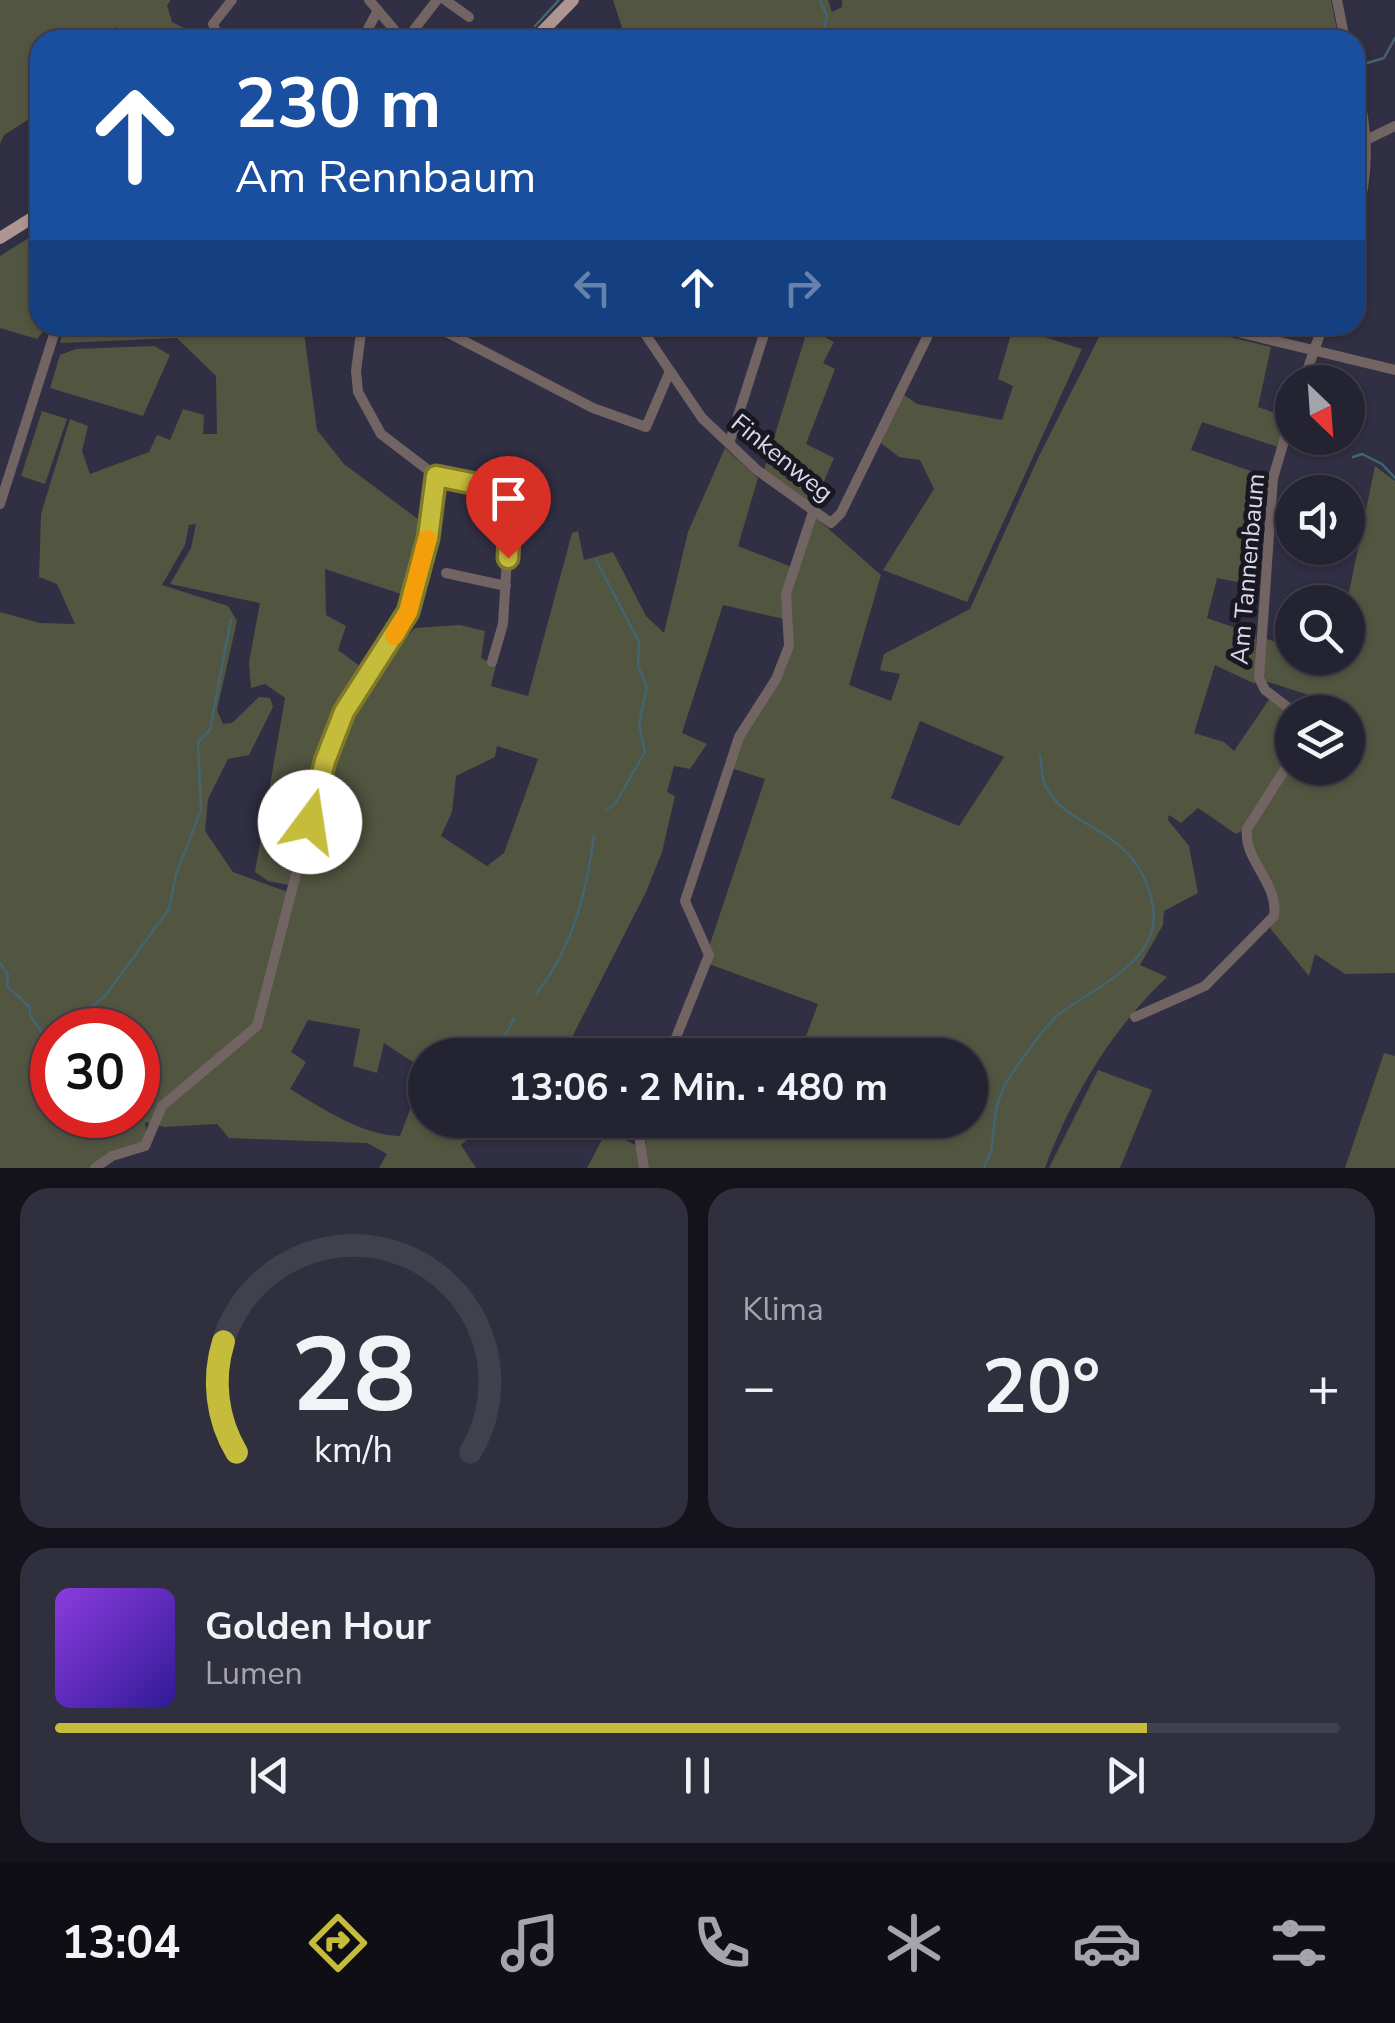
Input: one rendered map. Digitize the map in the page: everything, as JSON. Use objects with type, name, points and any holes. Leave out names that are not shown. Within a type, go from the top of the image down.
[{"type":"main road","points":[[544,30],[574,0]]},
{"type":"main road","points":[[0,238],[30,220]]},
{"type":"street","points":[[216,30],[214,24],[232,0]]},
{"type":"street","points":[[370,0],[395,30]]},
{"type":"street","points":[[412,30],[438,0]]},
{"type":"street","points":[[445,0],[469,16]]},
{"type":"street","points":[[1337,0],[1342,30]]},
{"type":"street","points":[[367,30],[378,10]]},
{"type":"street","points":[[1365,125],[1365,181]]},
{"type":"street","points":[[1368,139],[1395,126]]},
{"type":"street","points":[[0,504],[54,335]]},
{"type":"street","points":[[361,335],[356,371],[366,414],[381,434],[436,476],[511,491],[503,624],[492,662]]},
{"type":"street","points":[[452,335],[593,408],[646,427],[670,371]]},
{"type":"street","name":"Finkenweg","points":[[646,335],[702,418],[830,524],[840,513],[928,335]]},
{"type":"street","points":[[729,444],[765,335]]},
{"type":"street","points":[[1251,335],[1395,370]]},
{"type":"street","points":[[1309,365],[1320,335]]},
{"type":"street","name":"Am Tannenbaum","points":[[1275,698],[1258,678],[1273,478],[1280,455]]},
{"type":"street","points":[[95,1168],[112,1156],[145,1146],[162,1106],[257,1026],[325,761],[344,712],[404,622],[436,476]]},
{"type":"street","points":[[676,1038],[709,955],[685,901],[739,737],[776,679],[788,646],[786,594],[813,512]]},
{"type":"street","points":[[446,573],[506,586]]},
{"type":"street","points":[[1135,1016],[1205,986],[1274,916],[1267,879],[1247,845],[1246,829],[1275,784]]},
{"type":"street","points":[[641,1138],[644,1168]]},
{"type":"green space","points":[[0,0],[171,0],[167,5],[172,22],[188,30],[30,30],[30,118],[4,135],[0,144]]},
{"type":"green space","points":[[613,0],[828,0],[832,12],[842,7],[842,0],[1331,0],[1337,30],[623,30]]},
{"type":"green space","points":[[30,237],[30,335],[40,335],[37,339],[0,328],[0,256]]},
{"type":"green space","points":[[62,335],[304,335],[317,430],[344,464],[427,526],[410,597],[325,569],[326,615],[346,626],[338,650],[365,670],[325,747],[288,885],[268,881],[255,872],[285,698],[265,684],[251,688],[249,662],[260,603],[170,584],[191,548],[196,524],[189,525],[185,545],[162,585],[228,606],[237,621],[217,710],[223,724],[232,723],[259,697],[270,698],[273,707],[249,755],[228,759],[208,799],[205,831],[233,872],[293,894],[336,752],[350,720],[389,658],[415,628],[460,625],[485,631],[481,658],[496,665],[491,686],[528,696],[572,533],[578,531],[584,560],[613,552],[646,616],[664,633],[688,532],[725,448],[758,478],[738,546],[797,569],[814,516],[881,575],[849,685],[891,701],[900,674],[880,670],[884,654],[970,609],[1039,456],[1100,335],[1221,335],[1271,347],[1258,407],[1275,413],[1275,446],[1202,422],[1191,450],[1268,477],[1257,586],[1217,578],[1207,618],[1256,635],[1255,684],[1215,665],[1194,733],[1224,742],[1234,751],[1270,698],[1275,702],[1275,780],[1244,830],[1236,834],[1198,808],[1181,823],[1169,815],[1168,820],[1189,846],[1198,893],[1164,911],[1163,925],[1140,965],[1167,977],[1128,1019],[1095,1065],[1045,1168],[649,1168],[644,1149],[647,1138],[988,1138],[988,1038],[805,1038],[818,1004],[709,964],[709,947],[765,779],[731,768],[741,738],[791,646],[788,620],[723,605],[682,733],[707,744],[690,769],[674,766],[667,792],[675,796],[662,852],[646,892],[572,1038],[408,1038],[408,1059],[384,1043],[377,1073],[353,1066],[360,1029],[308,1020],[291,1052],[306,1062],[290,1089],[357,1126],[385,1135],[400,1136],[408,1115],[408,1138],[469,1138],[461,1145],[476,1168],[379,1168],[387,1154],[367,1143],[229,1138],[217,1124],[160,1126],[160,1008],[30,1008],[30,1138],[147,1140],[91,1168],[0,1168],[0,612],[40,623],[75,624],[57,584],[39,577],[41,514],[70,419],[88,426],[82,451],[90,474],[149,452],[157,435],[170,440],[183,409],[204,415],[203,434],[217,434],[216,376],[177,338],[60,343]],"holes":[[[920,721],[1004,757],[959,826],[891,798]],[[497,746],[538,759],[504,853],[487,866],[441,836],[452,812],[456,776],[495,757]]]},
{"type":"green space","points":[[806,335],[821,335],[834,342],[823,363],[835,369],[806,444],[834,458],[813,507],[764,470]]},
{"type":"green space","points":[[1011,335],[1038,335],[1082,349],[967,602],[883,570],[934,489],[920,460],[899,457],[881,443],[903,394],[917,404],[1002,420],[1013,386],[998,379]]},
{"type":"green space","points":[[154,346],[170,355],[143,416],[50,388],[60,355],[76,349]]},
{"type":"green space","points":[[42,411],[67,419],[45,484],[21,476]]},
{"type":"green space","points":[[1375,466],[1395,481],[1395,973],[1345,974],[1315,954],[1309,976],[1270,928],[1277,912],[1248,837],[1279,785],[1365,785],[1365,695],[1308,695],[1262,680],[1264,638],[1275,642],[1275,675],[1365,675],[1365,585],[1350,585],[1355,565],[1365,565],[1365,515]]},
{"type":"green space","points":[[1384,1053],[1395,1056],[1395,1168],[1345,1168]]},
{"type":"green space","points":[[1098,1070],[1152,1090],[1120,1168],[1049,1168]]},
{"type":"green space","points":[[603,1138],[622,1138],[637,1146],[642,1168],[587,1168]]},
{"type":"waterway","points":[[535,26],[559,0]]},
{"type":"waterway","points":[[820,0],[827,16],[824,30]]},
{"type":"waterway","points":[[1365,64],[1384,58],[1395,38]]},
{"type":"waterway","points":[[1353,457],[1362,454],[1382,464],[1395,478]]},
{"type":"waterway","points":[[596,560],[639,642],[638,666],[647,687],[639,725],[645,752],[615,804],[606,810]]},
{"type":"waterway","points":[[90,1008],[105,996],[169,909],[176,875],[201,810],[198,742],[210,730],[231,619]]},
{"type":"waterway","points":[[984,1168],[992,1148],[999,1098],[1015,1069],[1058,1015],[1122,972],[1136,958],[1153,926],[1153,907],[1145,880],[1133,860],[1118,844],[1055,800],[1044,782],[1040,755]]},
{"type":"waterway","points":[[536,994],[569,939],[587,879],[594,836]]},
{"type":"waterway","points":[[0,963],[8,975],[7,986],[30,1008]]},
{"type":"waterway","points":[[503,1038],[514,1019]]},
{"type":"slow traffic","points":[[394,636],[408,612],[427,539]]},
{"type":"route","points":[[310,822],[325,761],[344,712],[408,612],[428,538],[436,476],[511,491],[508,558]]}]
